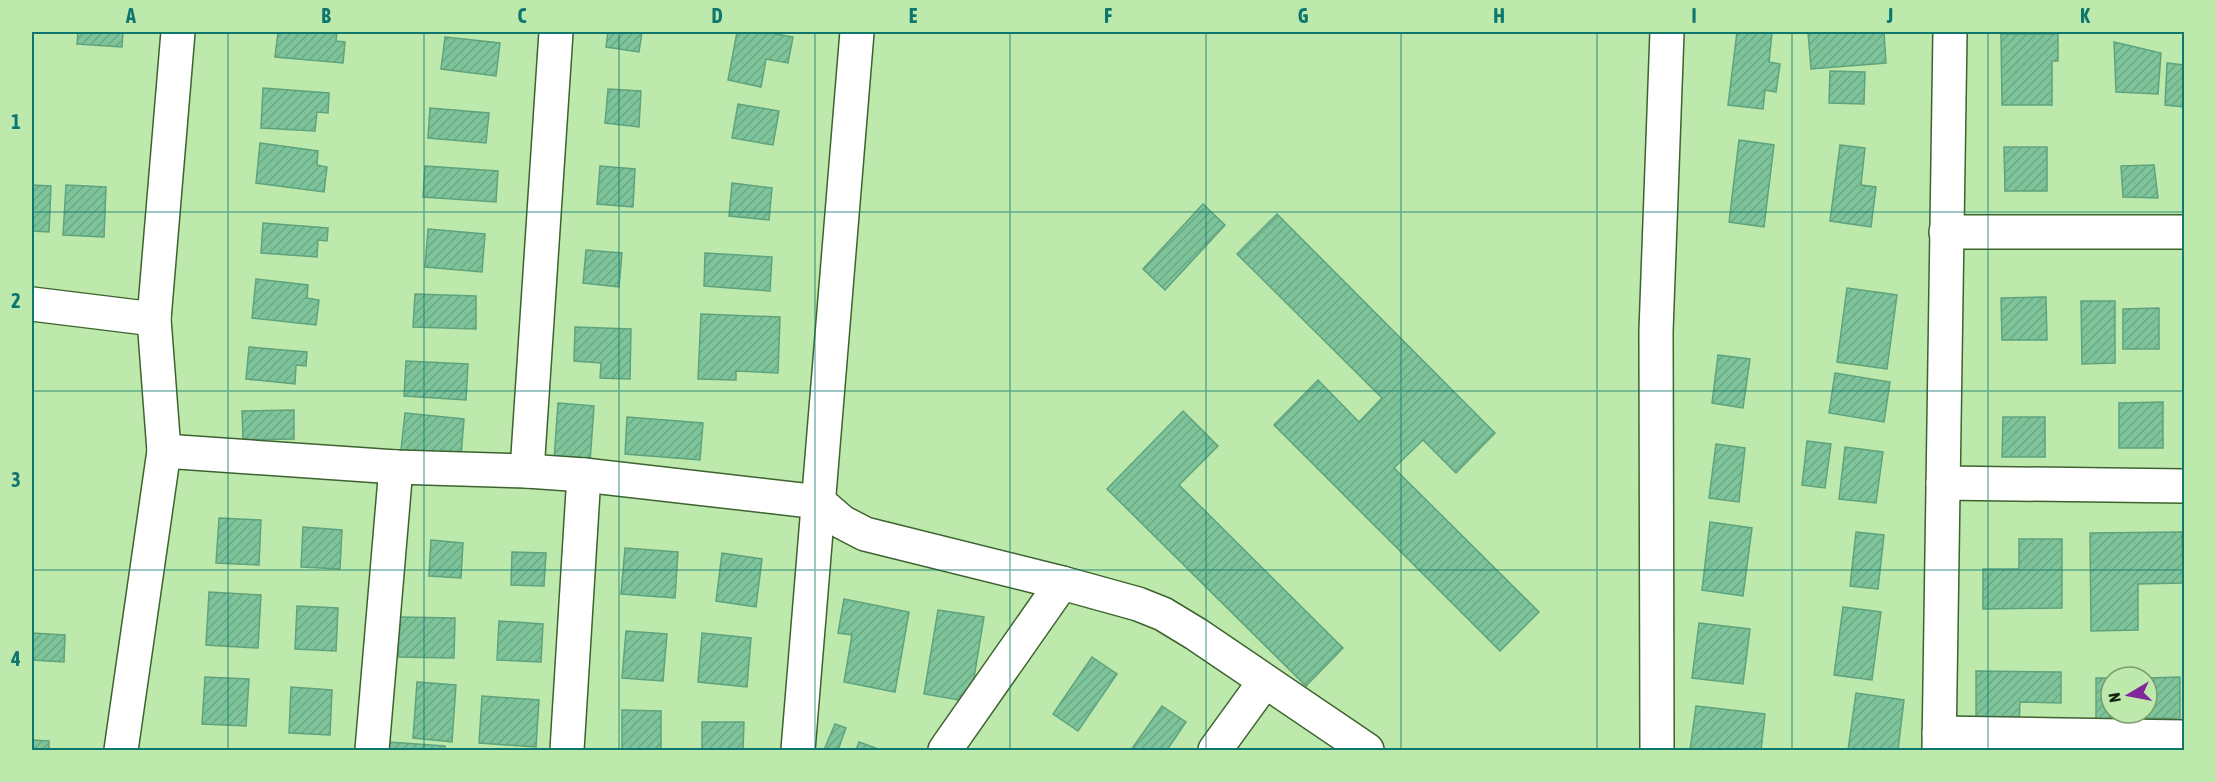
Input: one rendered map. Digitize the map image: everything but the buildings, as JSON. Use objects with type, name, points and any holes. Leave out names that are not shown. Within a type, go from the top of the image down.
[{"type":"street","points":[[121,750],[164,451],[154,319],[178,32]]},
{"type":"street","points":[[527,471],[556,32]]},
{"type":"street","points":[[798,750],[857,32]]},
{"type":"street","points":[[1657,750],[1656,331],[1667,32]]},
{"type":"street","points":[[1950,32],[1939,742],[2184,737]]},
{"type":"street","points":[[1946,232],[2184,232]]},
{"type":"street","points":[[32,304],[154,319]]},
{"type":"street","points":[[164,451],[396,467],[584,475],[819,502],[842,522],[865,534],[1062,583],[1138,604],[1163,614],[1367,750]]},
{"type":"street","points":[[372,750],[396,467]]},
{"type":"street","points":[[567,750],[584,475]]},
{"type":"street","points":[[1944,483],[2184,486]]},
{"type":"street","points":[[945,750],[1062,583]]},
{"type":"street","points":[[1215,750],[1266,681]]}]
